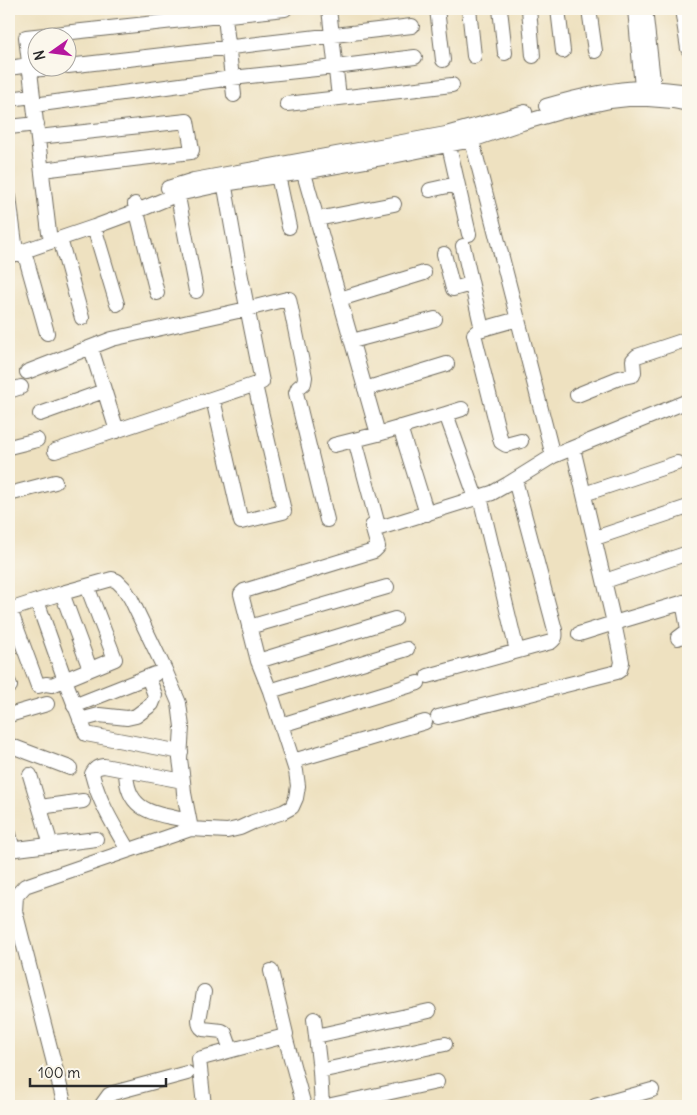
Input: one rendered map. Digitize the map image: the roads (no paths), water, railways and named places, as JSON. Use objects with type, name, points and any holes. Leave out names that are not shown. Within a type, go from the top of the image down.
[{"type":"street","points":[[78,31],[225,12],[285,9]]},
{"type":"street","points":[[329,9],[339,98]]},
{"type":"street","points":[[437,9],[443,60]]},
{"type":"street","points":[[469,9],[474,56]]},
{"type":"street","points":[[500,9],[506,53]]},
{"type":"street","points":[[529,9],[533,56]]},
{"type":"street","points":[[558,9],[563,52]]},
{"type":"street","points":[[589,9],[595,51]]},
{"type":"street","points":[[635,9],[648,89]]},
{"type":"street","points":[[645,9],[648,89]]},
{"type":"street","points":[[682,9],[688,49]]},
{"type":"street","points":[[225,12],[234,95]]},
{"type":"street","points":[[78,65],[412,26]]},
{"type":"street","points":[[28,37],[26,39],[28,54]]},
{"type":"street","points":[[9,99],[34,100],[415,57]]},
{"type":"street","points":[[9,68],[28,68]]},
{"type":"street","points":[[31,78],[42,170],[55,236],[82,318]]},
{"type":"street","points":[[286,104],[452,85]]},
{"type":"street","points":[[470,134],[579,98],[613,90],[648,89],[688,92]]},
{"type":"street","points":[[14,249],[55,236],[177,190],[223,179],[302,166],[392,156],[470,134],[610,101],[648,99],[688,104]]},
{"type":"street","points":[[9,127],[37,130],[188,121],[192,150],[190,152],[42,170]]},
{"type":"street","points":[[470,134],[553,456]]},
{"type":"street","points":[[447,140],[457,184],[471,284],[482,329]]},
{"type":"street","points":[[302,166],[378,434]]},
{"type":"street","points":[[277,170],[289,227]]},
{"type":"street","points":[[55,452],[262,382],[223,179]]},
{"type":"street","points":[[430,190],[457,184]]},
{"type":"street","points":[[177,190],[196,291]]},
{"type":"street","points":[[9,197],[14,249],[47,334]]},
{"type":"street","points":[[317,220],[394,204]]},
{"type":"street","points":[[55,236],[94,227],[136,206]]},
{"type":"street","points":[[136,206],[157,293]]},
{"type":"street","points":[[94,227],[118,304]]},
{"type":"street","points":[[444,254],[453,289],[471,284]]},
{"type":"street","points":[[340,300],[424,273]]},
{"type":"street","points":[[27,372],[112,339],[287,299],[290,301],[305,377],[304,383],[298,388],[296,393],[327,520]]},
{"type":"street","points":[[352,342],[435,319]]},
{"type":"street","points":[[518,319],[476,331],[474,338],[501,442],[506,445],[521,441]]},
{"type":"street","points":[[577,395],[619,378],[633,375],[633,360],[637,356],[688,340]]},
{"type":"street","points":[[90,348],[117,431]]},
{"type":"street","points":[[365,389],[447,364]]},
{"type":"street","points":[[213,399],[241,522],[283,512],[255,385]]},
{"type":"street","points":[[40,414],[104,391]]},
{"type":"street","points":[[375,528],[492,493],[553,456],[688,401]]},
{"type":"street","points":[[334,445],[378,434],[462,408]]},
{"type":"street","points":[[446,414],[478,498],[517,651]]},
{"type":"street","points":[[400,427],[427,514]]},
{"type":"street","points":[[9,447],[36,440]]},
{"type":"street","points":[[126,770],[128,786],[134,801],[139,806],[145,810],[190,825],[227,831],[240,828],[292,807],[298,786],[296,771],[270,691],[258,661],[241,594],[244,591],[374,551],[378,547],[355,440]]},
{"type":"street","points":[[293,761],[432,720],[620,670],[622,662],[614,623],[573,448]]},
{"type":"street","points":[[584,494],[678,462]]},
{"type":"street","points":[[281,725],[551,642],[555,639],[556,636],[515,480]]},
{"type":"street","points":[[9,494],[55,482]]},
{"type":"street","points":[[595,538],[688,507]]},
{"type":"street","points":[[605,581],[688,553]]},
{"type":"street","points":[[87,586],[115,659],[52,685],[38,686],[9,610],[62,593],[87,586],[112,579],[117,581],[131,599],[179,703],[182,726],[180,759],[190,825]]},
{"type":"street","points":[[249,627],[387,587]]},
{"type":"street","points":[[62,593],[90,669]]},
{"type":"street","points":[[37,601],[84,732],[88,735],[181,752]]},
{"type":"street","points":[[579,634],[686,602],[688,629],[678,638]]},
{"type":"street","points":[[258,661],[395,619]]},
{"type":"street","points":[[270,691],[407,649]]},
{"type":"street","points":[[74,706],[165,670]]},
{"type":"street","points":[[80,720],[99,715],[127,718],[136,716],[152,704],[154,699],[155,695],[148,677]]},
{"type":"street","points":[[9,715],[47,704]]},
{"type":"street","points":[[9,745],[70,768]]},
{"type":"street","points":[[128,850],[111,821],[98,792],[92,774],[94,770],[97,767],[104,766],[183,781]]},
{"type":"street","points":[[30,775],[51,845]]},
{"type":"street","points":[[40,807],[83,801]]},
{"type":"street","points":[[65,1106],[15,911],[16,896],[26,886],[128,850],[190,825]]},
{"type":"street","points":[[9,834],[11,850],[96,839]]},
{"type":"street","points":[[271,971],[285,1036],[304,1106]]},
{"type":"street","points":[[204,992],[198,1020],[199,1024],[203,1029],[225,1032],[230,1050]]},
{"type":"street","points":[[316,1036],[429,1010]]},
{"type":"street","points":[[314,1019],[322,1106]]},
{"type":"street","points":[[204,1106],[199,1059],[285,1036]]},
{"type":"street","points":[[320,1071],[445,1044]]},
{"type":"street","points":[[101,1106],[109,1095],[113,1093],[187,1073]]},
{"type":"street","points":[[327,1106],[437,1082]]},
{"type":"street","points":[[595,1106],[628,1102],[652,1090]]}]
